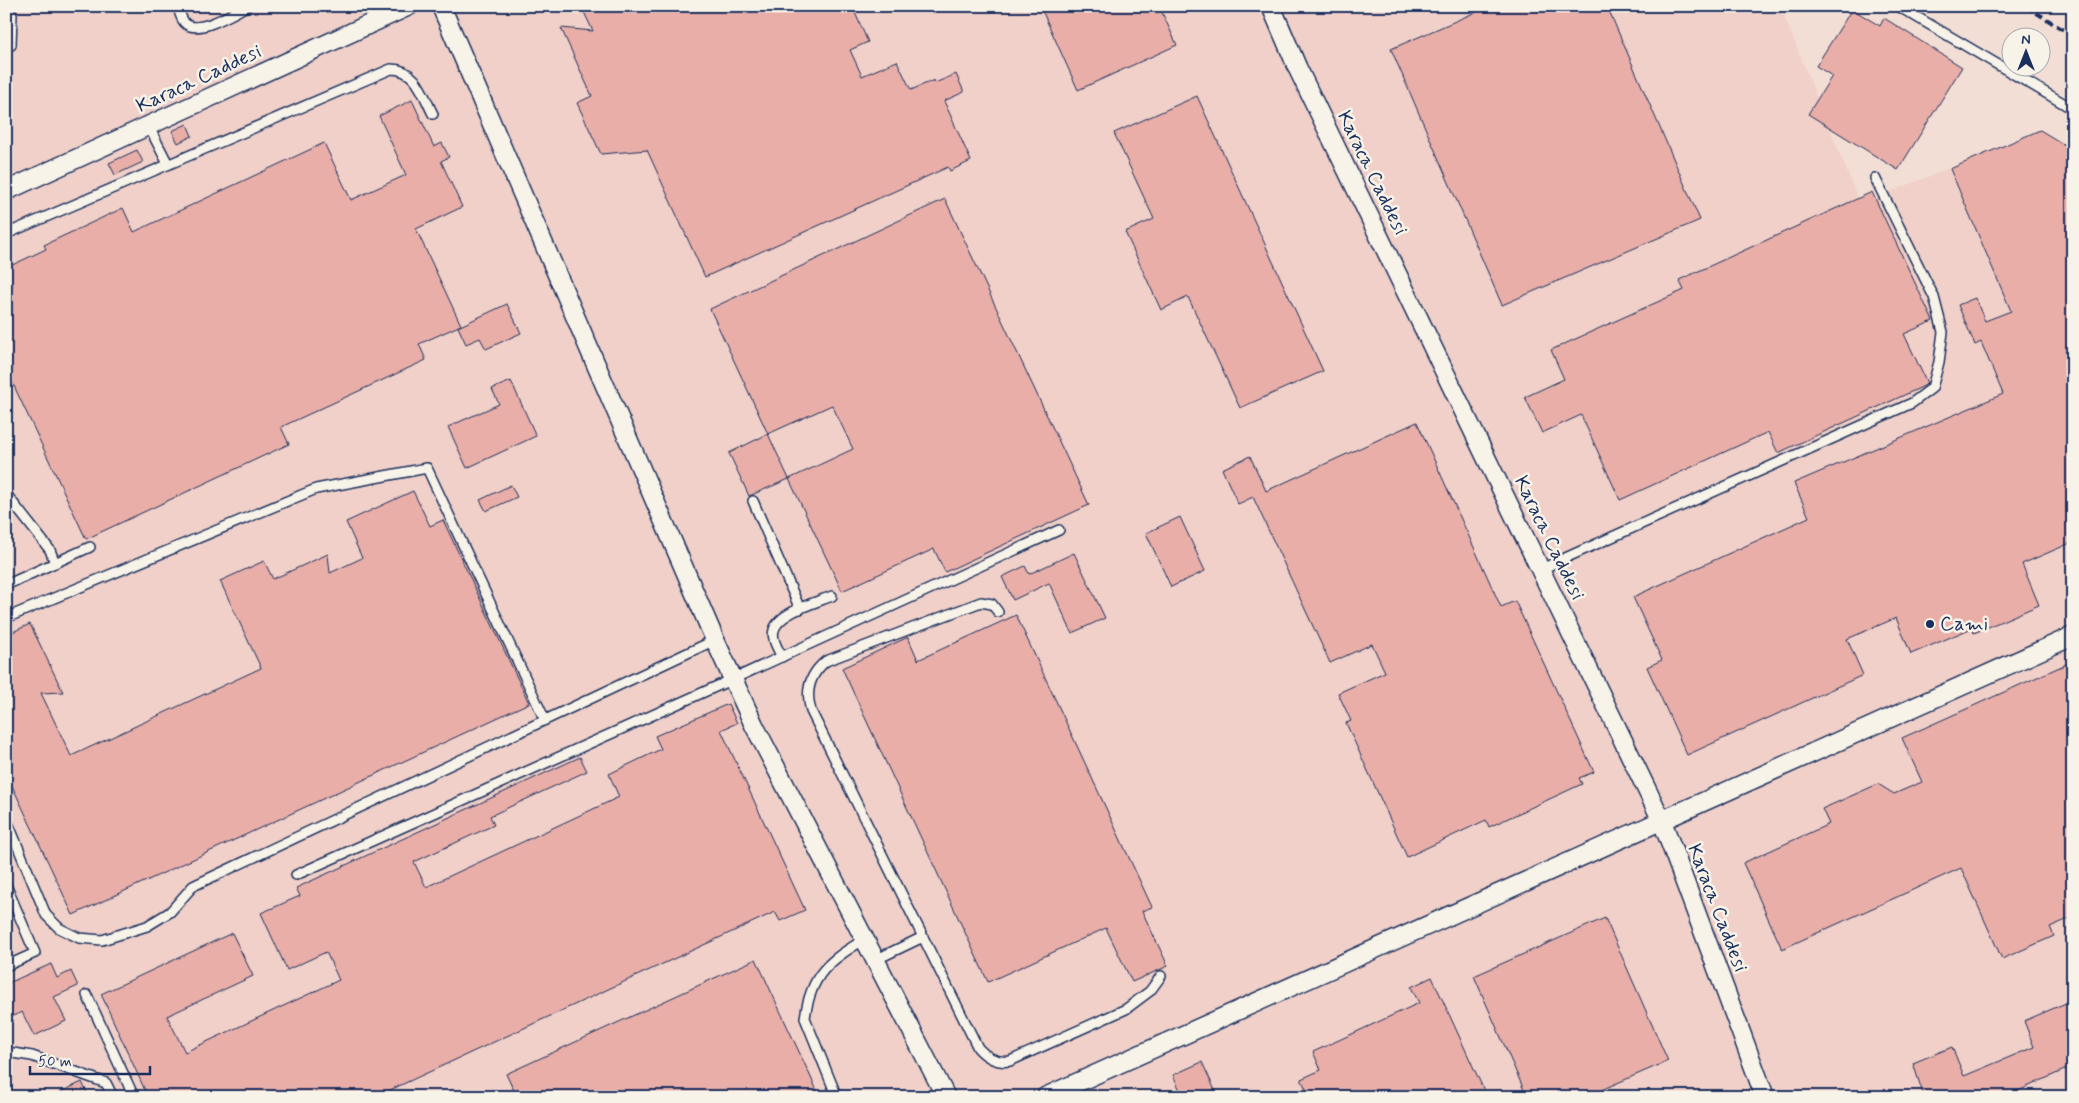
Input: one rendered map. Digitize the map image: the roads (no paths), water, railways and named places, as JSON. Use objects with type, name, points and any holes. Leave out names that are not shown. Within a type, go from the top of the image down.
[{"type":"street","name":"Karaca Caddesi","points":[[6,191],[409,6]]},
{"type":"street","points":[[442,6],[715,640],[754,725],[946,1097]]},
{"type":"street","name":"Karaca Caddesi","points":[[1271,6],[1298,69],[1662,822],[1766,1097]]},
{"type":"street","points":[[1045,1097],[1662,822],[2073,636]]},
{"type":"lane","points":[[6,6],[12,16],[11,45],[6,46]]},
{"type":"lane","points":[[178,6],[184,22],[191,26],[203,28],[247,6]]},
{"type":"lane","points":[[1898,6],[2073,109]]},
{"type":"lane","points":[[6,234],[391,69],[399,69],[411,74],[433,114]]},
{"type":"lane","points":[[148,125],[168,164]]},
{"type":"lane","points":[[1541,570],[1721,487],[1912,403],[1932,388],[1939,362],[1943,332],[1934,297],[1875,178]]},
{"type":"lane","points":[[6,618],[316,489],[427,468],[545,720]]},
{"type":"lane","points":[[6,494],[50,550],[55,563]]},
{"type":"lane","points":[[753,501],[800,609]]},
{"type":"lane","points":[[296,875],[782,657],[1059,530]]},
{"type":"lane","points":[[6,585],[90,547]]},
{"type":"lane","points":[[782,657],[773,639],[774,629],[780,619],[832,596]]},
{"type":"lane","points":[[998,612],[992,604],[981,602],[826,661],[816,671],[809,686],[808,703],[811,711],[978,1048],[988,1057],[999,1061],[1010,1061],[1126,1009],[1150,991],[1160,976]]},
{"type":"lane","points":[[6,818],[46,914],[59,928],[67,933],[78,938],[102,940],[147,926],[159,920],[180,902],[193,886],[715,640]]},
{"type":"lane","points":[[6,885],[35,953],[6,966]]},
{"type":"lane","points":[[875,960],[923,937]]},
{"type":"lane","points":[[837,1097],[805,1018],[806,1007],[813,987],[825,968],[832,960],[864,939]]},
{"type":"lane","points":[[86,995],[134,1097]]},
{"type":"lane","points":[[6,1052],[32,1056],[106,1083],[113,1097]]},
{"type":"railway","points":[[2026,6],[2073,36]]},
{"type":"place","name":"Cami","points":[[1930,624]]}]
